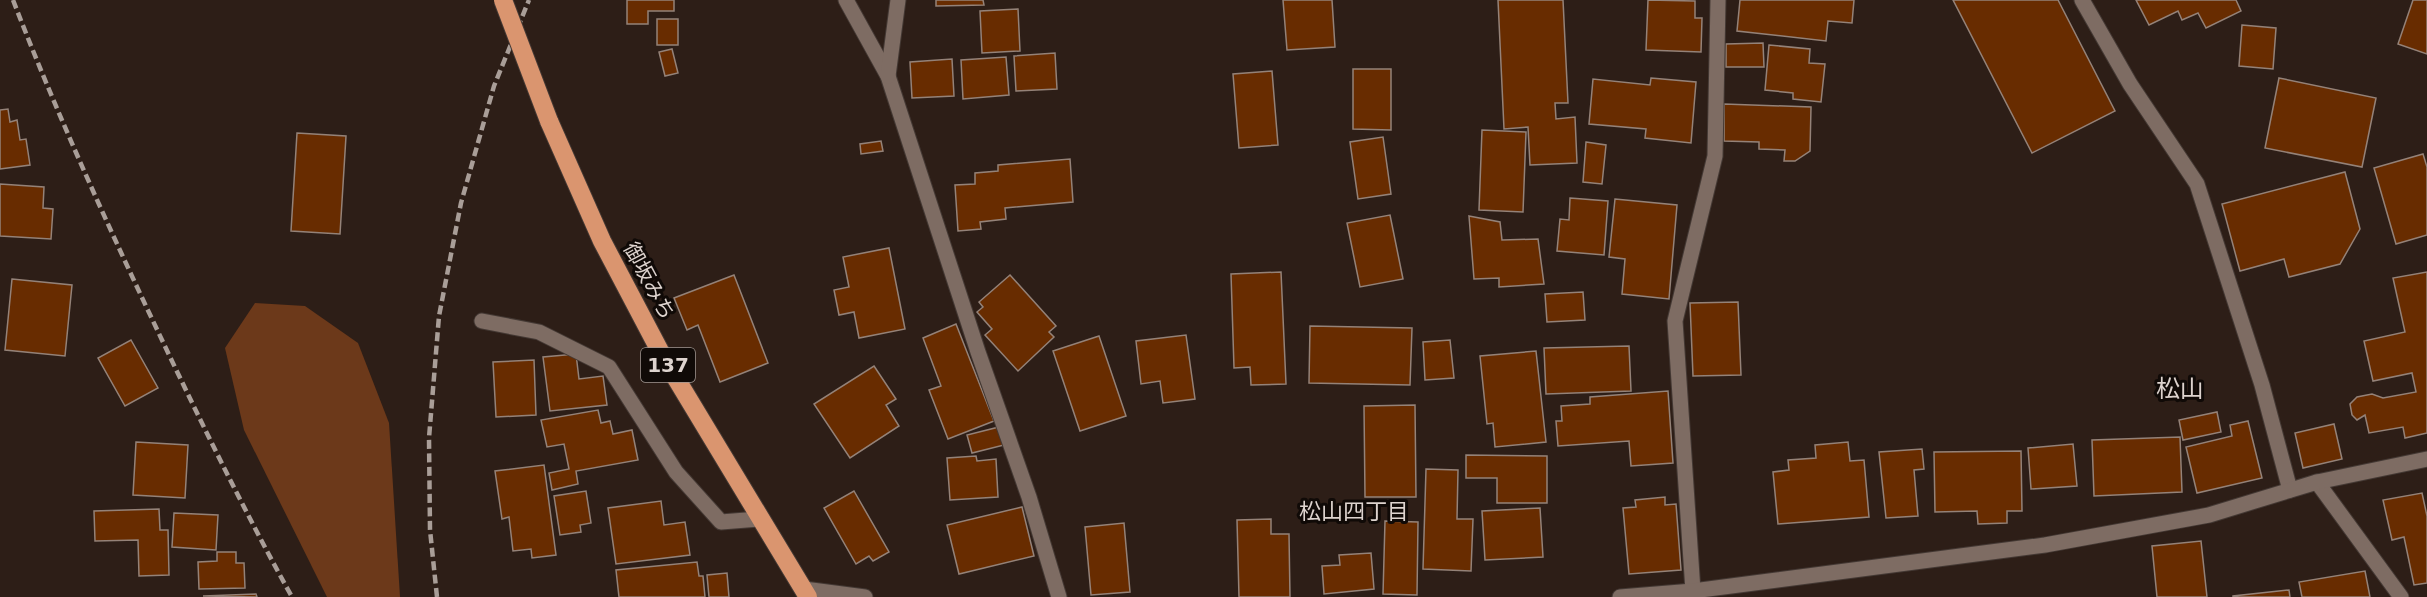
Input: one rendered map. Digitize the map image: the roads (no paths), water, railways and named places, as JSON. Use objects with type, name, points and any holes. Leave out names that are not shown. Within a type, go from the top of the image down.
[{"type":"highway","name":"御坂みち","points":[[503,0],[549,121],[602,241],[662,355],[759,519],[806,593]]},
{"type":"street","points":[[846,0],[888,76],[978,352],[1029,497],[1059,597]]},
{"type":"street","points":[[888,76],[898,0]]},
{"type":"street","points":[[1693,591],[1675,321],[1715,156],[1718,0]]},
{"type":"street","points":[[2082,0],[2130,84],[2197,184],[2262,385],[2290,490]]},
{"type":"street","points":[[482,321],[539,332],[609,368],[676,472],[721,522],[759,519]]},
{"type":"street","points":[[1620,597],[1693,591],[2045,545],[2209,515],[2317,482],[2427,459]]},
{"type":"street","points":[[2317,482],[2401,597]]},
{"type":"street","points":[[806,593],[865,597]]},
{"type":"railway","points":[[13,0],[63,122],[134,281],[220,460],[292,597]]},
{"type":"railway","points":[[437,597],[430,530],[429,438],[439,316],[461,203],[494,86],[529,0]]},
{"type":"district","name":"松山","points":[[2180,389]]},
{"type":"district","name":"松山四丁目","points":[[1354,511]]}]
